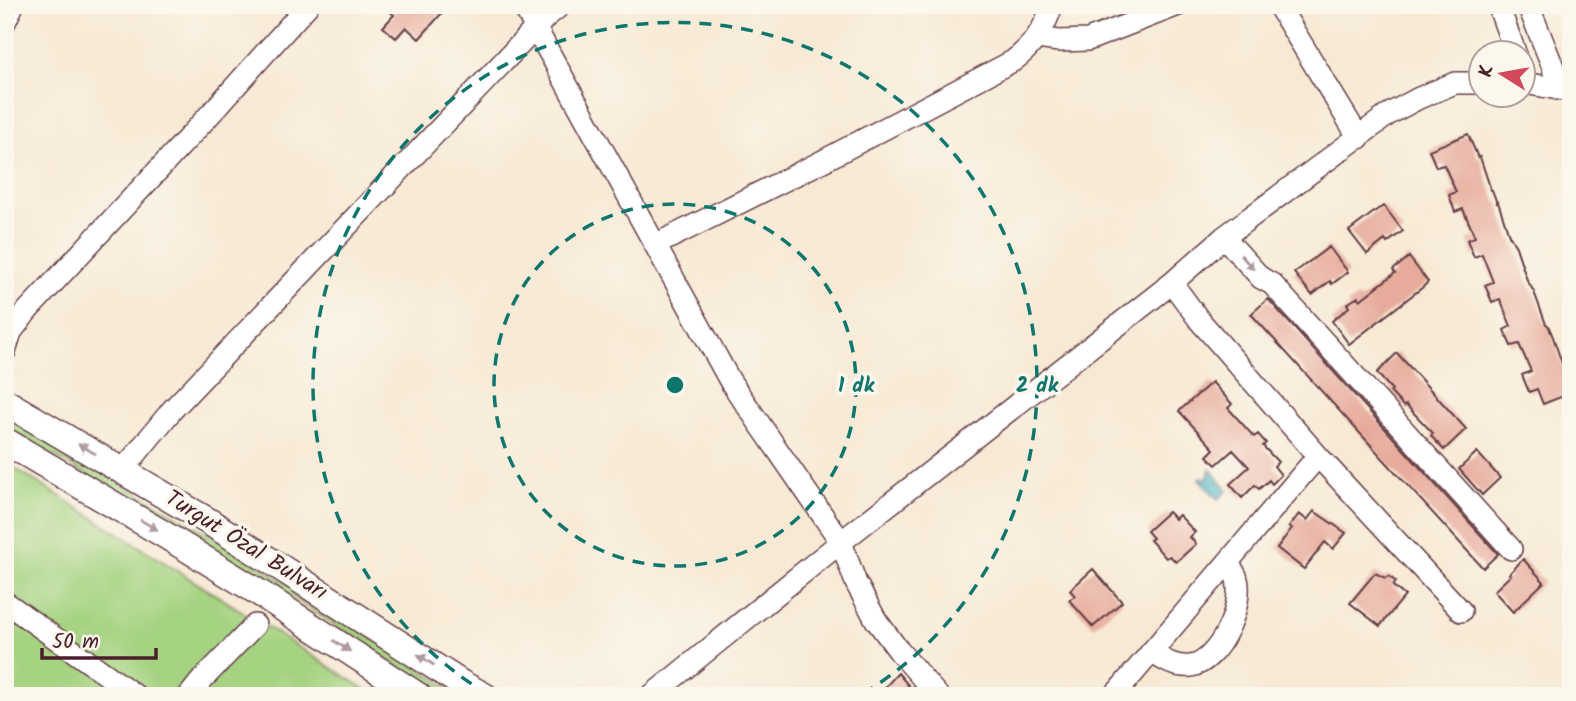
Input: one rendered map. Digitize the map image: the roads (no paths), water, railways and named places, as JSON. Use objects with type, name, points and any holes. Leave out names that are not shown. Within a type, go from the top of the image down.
[{"type":"main road","name":"Turgut Özal Bulvarı","points":[[5,402],[272,561],[484,696]]},
{"type":"main road","name":"Turgut Özal Bulvarı","points":[[5,441],[266,597],[418,696]]},
{"type":"street","points":[[5,22],[13,5]]},
{"type":"street","points":[[5,351],[11,332],[28,310],[308,5]]},
{"type":"street","points":[[523,5],[730,381],[841,542],[856,583],[876,620],[938,696]]},
{"type":"street","points":[[123,470],[172,410],[536,27],[561,5]]},
{"type":"street","points":[[655,245],[830,158],[1022,55],[1044,26],[1052,5]]},
{"type":"street","points":[[1037,37],[1059,41],[1088,40],[1178,5]]},
{"type":"street","points":[[1278,5],[1359,138]]},
{"type":"street","points":[[1498,5],[1510,38]]},
{"type":"street","points":[[1528,5],[1564,90]]},
{"type":"street","points":[[652,696],[841,542],[1172,283],[1224,237],[1389,114],[1455,83],[1468,83]]},
{"type":"street","points":[[1538,85],[1564,90]]},
{"type":"street","points":[[1224,237],[1261,278],[1272,284],[1511,549]]},
{"type":"street","points":[[1172,283],[1200,321],[1318,456],[1461,611]]},
{"type":"street","points":[[1114,696],[1318,456]]},
{"type":"street","points":[[1151,652],[1174,665],[1191,666],[1204,662],[1227,633],[1236,606],[1237,577],[1227,563]]},
{"type":"street","points":[[5,602],[136,696]]},
{"type":"street","points":[[190,696],[255,625]]},
{"type":"water","points":[[1210,469],[1228,490],[1218,499],[1199,479],[1208,477]]}]
